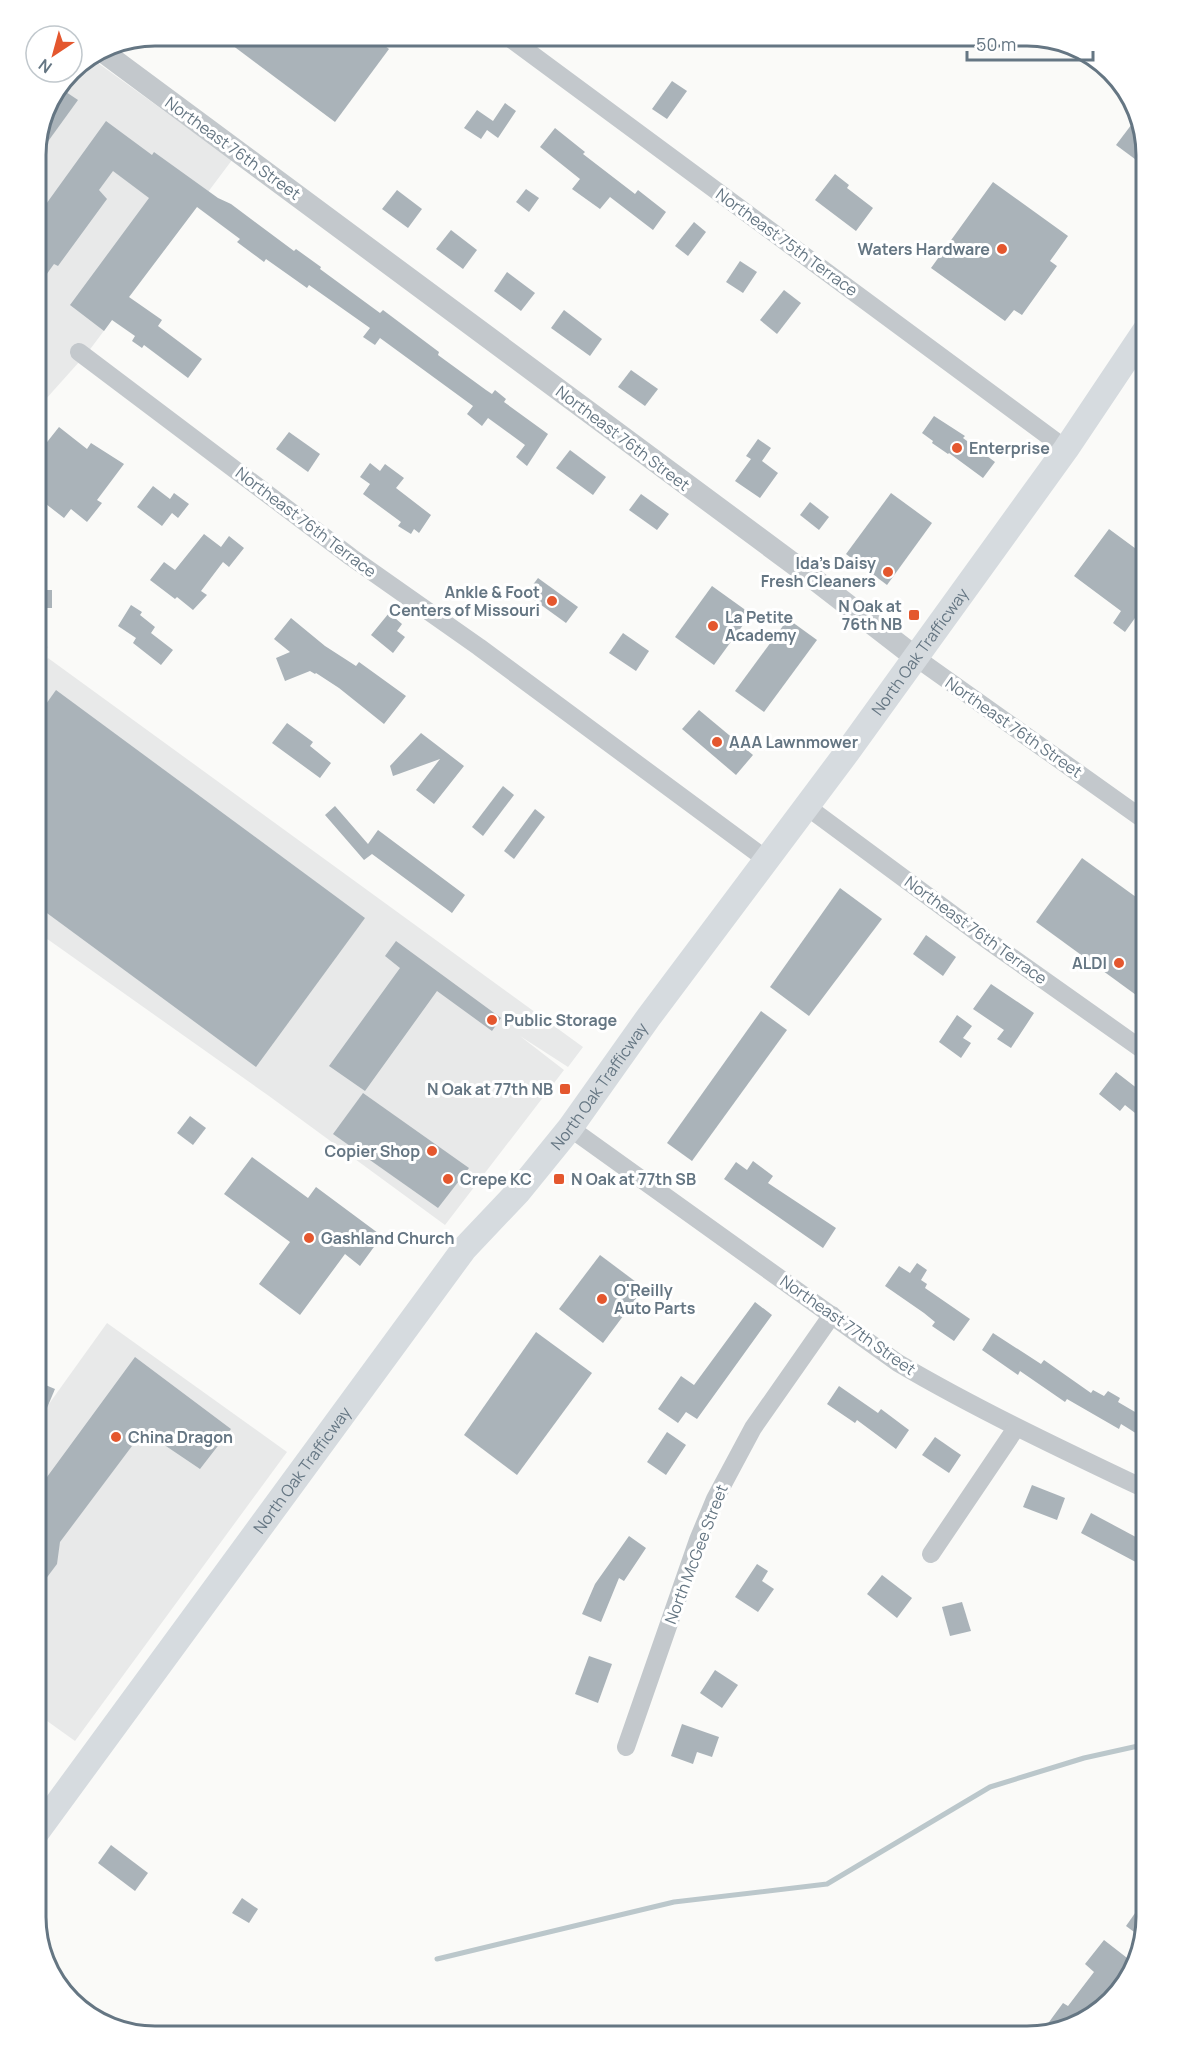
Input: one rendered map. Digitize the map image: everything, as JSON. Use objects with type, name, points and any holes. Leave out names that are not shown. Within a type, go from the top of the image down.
[{"type":"main road","name":"North Oak Trafficway","points":[[46,1819],[464,1249],[518,1192],[570,1128],[648,1018],[848,751],[1066,449],[1136,344]]},
{"type":"street","name":"Northeast 75th Terrace","points":[[522,47],[1066,449]]},
{"type":"street","name":"Northeast 76th Street","points":[[110,57],[814,579],[915,657],[1136,814]]},
{"type":"street","name":"Northeast 76th Terrace","points":[[79,352],[351,557],[479,647],[767,860]]},
{"type":"street","name":"Northeast 76th Terrace","points":[[806,806],[990,942],[1136,1045]]},
{"type":"street","name":"Northeast 77th Street","points":[[570,1128],[898,1363],[1016,1428],[1136,1485]]},
{"type":"street","name":"North McGee Street","points":[[626,1747],[698,1540],[715,1499],[753,1428],[832,1315]]},
{"type":"street","points":[[931,1554],[1016,1428]]},
{"type":"shaded area","points":[[98,63],[232,160],[88,352],[47,398],[47,141],[55,114],[65,95],[74,84],[84,84],[84,74]]},
{"type":"shaded area","name":"Public Storage","points":[[48,658],[583,1047],[568,1067],[520,1036],[564,1070],[445,1225],[269,1096],[47,938]]},
{"type":"shaded area","points":[[107,1323],[287,1452],[75,1741],[46,1720],[46,1408]]},
{"type":"building","points":[[235,47],[386,47],[389,49],[335,122]]},
{"type":"building","points":[[672,81],[687,91],[667,119],[652,109]]},
{"type":"building","points":[[67,93],[78,100],[47,143],[50,127],[65,95]]},
{"type":"building","points":[[505,103],[516,111],[498,138],[487,130],[481,139],[464,128],[477,110],[493,121]]},
{"type":"building","points":[[106,121],[152,155],[154,152],[218,198],[231,204],[294,251],[296,249],[380,313],[383,310],[439,352],[438,355],[486,390],[492,394],[495,390],[506,399],[504,402],[548,434],[527,466],[516,457],[525,445],[488,418],[482,426],[467,414],[473,406],[380,338],[375,345],[363,337],[370,328],[309,285],[307,288],[266,259],[264,262],[237,242],[240,239],[197,207],[129,297],[162,320],[158,326],[202,359],[188,378],[144,345],[142,348],[132,341],[135,336],[112,320],[104,331],[70,305],[149,198],[113,171],[99,190],[107,199],[58,266],[54,264],[47,274],[47,203]]},
{"type":"building","points":[[1132,124],[1136,141],[1136,160],[1116,145]]},
{"type":"building","points":[[555,128],[585,152],[583,154],[635,194],[638,190],[666,212],[653,230],[610,197],[600,209],[572,189],[580,179],[540,147]]},
{"type":"building","points":[[835,174],[849,185],[847,188],[873,208],[856,231],[815,200]]},
{"type":"building","name":"Waters Hardware","points":[[993,182],[1068,236],[1050,261],[1057,266],[1022,315],[1014,310],[1005,321],[931,268]]},
{"type":"building","points":[[526,189],[539,198],[529,212],[516,202]]},
{"type":"building","points":[[397,190],[422,209],[408,228],[382,209]]},
{"type":"building","points":[[694,222],[706,232],[688,256],[675,246]]},
{"type":"building","points":[[451,230],[477,250],[463,269],[436,249]]},
{"type":"building","points":[[740,261],[757,272],[743,293],[726,282]]},
{"type":"building","points":[[507,272],[535,293],[521,311],[494,291]]},
{"type":"building","points":[[784,290],[801,303],[777,334],[760,320]]},
{"type":"building","points":[[564,310],[602,339],[590,356],[551,328]]},
{"type":"building","points":[[631,370],[658,389],[645,406],[618,387]]},
{"type":"building","name":"Enterprise","points":[[934,416],[965,436],[963,438],[995,462],[983,478],[932,443],[933,441],[922,433]]},
{"type":"building","points":[[59,427],[87,449],[91,443],[124,464],[97,500],[102,503],[87,522],[71,509],[64,518],[47,505],[47,442]]},
{"type":"building","points":[[289,432],[320,454],[308,472],[276,449]]},
{"type":"building","points":[[758,439],[771,448],[762,461],[778,473],[760,498],[735,481],[751,459],[746,456]]},
{"type":"building","points":[[570,450],[606,477],[593,495],[556,468]]},
{"type":"building","points":[[370,463],[380,471],[385,464],[404,478],[396,488],[431,515],[419,533],[414,529],[411,534],[398,526],[401,522],[363,494],[370,484],[360,477]]},
{"type":"building","points":[[153,486],[170,499],[174,493],[189,504],[178,518],[172,513],[162,526],[137,507]]},
{"type":"building","points":[[891,493],[932,523],[887,585],[846,554]]},
{"type":"building","points":[[641,494],[669,514],[657,530],[629,510]]},
{"type":"building","points":[[810,502],[829,517],[819,530],[800,515]]},
{"type":"building","points":[[1109,529],[1136,549],[1136,619],[1125,632],[1113,623],[1121,611],[1074,576]]},
{"type":"building","points":[[204,534],[221,547],[229,536],[244,548],[229,567],[223,562],[201,591],[207,595],[193,610],[150,580],[164,562],[175,570]]},
{"type":"building","name":"Ankle & Foot Centers of Missouri","points":[[538,578],[578,607],[566,623],[526,594]]},
{"type":"building","name":"La Petite Academy","points":[[712,586],[751,614],[714,665],[675,637]]},
{"type":"building","points":[[47,590],[52,590],[52,608],[47,608]]},
{"type":"building","points":[[131,605],[142,612],[140,615],[155,627],[151,633],[173,650],[161,665],[133,643],[136,638],[118,626]]},
{"type":"building","points":[[389,613],[402,624],[397,631],[405,637],[393,653],[371,635]]},
{"type":"building","points":[[291,618],[325,646],[356,666],[359,662],[406,696],[384,724],[316,673],[310,671],[285,681],[276,658],[290,652],[274,639]]},
{"type":"building","points":[[788,619],[817,640],[764,712],[735,691]]},
{"type":"building","points":[[623,633],[649,651],[636,671],[609,653]]},
{"type":"building","name":"Public Storage","points":[[56,690],[365,918],[256,1067],[47,913],[47,703]]},
{"type":"building","name":"AAA Lawnmower","points":[[699,710],[753,755],[736,775],[682,729]]},
{"type":"building","points":[[287,723],[313,742],[310,746],[331,763],[320,778],[272,743]]},
{"type":"building","points":[[421,733],[464,766],[434,804],[416,790],[440,759],[393,776],[390,766]]},
{"type":"building","points":[[503,786],[514,795],[483,836],[472,827]]},
{"type":"building","points":[[335,806],[368,844],[378,830],[465,895],[452,913],[372,854],[364,860],[325,815]]},
{"type":"building","points":[[535,809],[545,817],[514,859],[504,851]]},
{"type":"building","name":"ALDI","points":[[1082,858],[1136,897],[1136,995],[1036,922]]},
{"type":"building","points":[[840,888],[882,919],[809,1016],[770,987]]},
{"type":"building","points":[[926,935],[956,957],[943,976],[913,954]]},
{"type":"building","points":[[396,941],[501,1018],[492,1031],[437,991],[365,1091],[329,1066],[400,968],[385,956]]},
{"type":"building","points":[[991,984],[1034,1013],[1011,1048],[997,1039],[1004,1030],[973,1009]]},
{"type":"building","points":[[761,1011],[787,1030],[692,1161],[667,1143]]},
{"type":"building","points":[[957,1015],[972,1026],[963,1038],[971,1043],[961,1058],[939,1042]]},
{"type":"building","points":[[1116,1072],[1136,1087],[1136,1112],[1125,1105],[1120,1111],[1099,1094]]},
{"type":"building","points":[[363,1093],[469,1168],[438,1208],[333,1134]]},
{"type":"building","points":[[190,1116],[206,1128],[193,1145],[177,1133]]},
{"type":"building","points":[[252,1157],[308,1198],[316,1187],[382,1236],[360,1266],[345,1254],[300,1315],[259,1284],[290,1242],[224,1194]]},
{"type":"building","points":[[753,1161],[773,1176],[768,1183],[836,1228],[823,1248],[724,1179],[736,1162],[747,1170]]},
{"type":"building","name":"O'Reilly Auto Parts","points":[[600,1255],[644,1288],[603,1343],[559,1309]]},
{"type":"building","points":[[917,1263],[927,1270],[921,1280],[927,1284],[925,1288],[970,1319],[954,1341],[932,1326],[935,1322],[924,1313],[885,1286],[899,1266],[910,1273]]},
{"type":"building","points":[[755,1302],[772,1315],[697,1419],[686,1412],[678,1423],[658,1409],[681,1376],[694,1385]]},
{"type":"building","points":[[536,1332],[592,1373],[517,1475],[464,1435]]},
{"type":"building","points":[[993,1333],[1041,1364],[1044,1360],[1091,1393],[1093,1390],[1104,1396],[1108,1391],[1120,1398],[1118,1402],[1136,1413],[1136,1433],[1121,1424],[1119,1429],[1067,1399],[1065,1402],[1020,1371],[1018,1375],[982,1350]]},
{"type":"building","points":[[135,1357],[231,1429],[200,1469],[157,1440],[132,1446],[60,1542],[57,1564],[46,1578],[46,1478]]},
{"type":"building","points":[[46,1385],[55,1389],[46,1410]]},
{"type":"building","points":[[839,1386],[878,1413],[881,1409],[909,1430],[896,1449],[857,1420],[855,1423],[827,1404]]},
{"type":"building","points":[[667,1432],[686,1445],[666,1475],[647,1462]]},
{"type":"building","points":[[935,1437],[961,1455],[949,1473],[922,1455]]},
{"type":"building","points":[[1032,1485],[1065,1498],[1057,1520],[1023,1507]]},
{"type":"building","points":[[1091,1513],[1136,1537],[1136,1562],[1081,1533]]},
{"type":"building","points":[[629,1536],[646,1548],[624,1581],[619,1578],[601,1622],[582,1614],[595,1584]]},
{"type":"building","points":[[757,1564],[768,1571],[762,1581],[774,1589],[758,1612],[735,1597]]},
{"type":"building","points":[[882,1575],[912,1598],[897,1618],[867,1594]]},
{"type":"building","points":[[962,1602],[971,1631],[950,1636],[942,1607]]},
{"type":"building","points":[[589,1656],[612,1664],[598,1703],[575,1694]]},
{"type":"building","points":[[715,1670],[738,1685],[722,1708],[700,1693]]},
{"type":"building","points":[[682,1724],[719,1737],[712,1757],[697,1752],[693,1764],[671,1756]]},
{"type":"building","points":[[111,1845],[148,1873],[135,1891],[98,1863]]},
{"type":"building","points":[[242,1898],[258,1909],[249,1923],[232,1913]]},
{"type":"building","points":[[1136,1912],[1136,1933],[1126,1926]]},
{"type":"building","points":[[1104,1940],[1128,1958],[1114,1983],[1094,2003],[1063,2020],[1048,2023],[1063,2003],[1068,2006],[1094,1972],[1085,1964]]},
{"type":"waterway","points":[[437,1959],[674,1902],[827,1884],[990,1787],[1084,1758],[1136,1746]]},
{"type":"place","name":"Waters Hardware","points":[[1002,249]]},
{"type":"place","name":"Enterprise","points":[[957,448]]},
{"type":"place","name":"Ida's Daisy Fresh Cleaners","points":[[888,572]]},
{"type":"place","name":"Ankle & Foot Centers of Missouri","points":[[552,601]]},
{"type":"place","name":"N Oak at 76th NB","points":[[914,615]]},
{"type":"place","name":"La Petite Academy","points":[[713,626]]},
{"type":"place","name":"AAA Lawnmower","points":[[717,742]]},
{"type":"place","name":"ALDI","points":[[1119,963]]},
{"type":"place","name":"Public Storage","points":[[492,1020]]},
{"type":"place","name":"N Oak at 77th NB","points":[[565,1089]]},
{"type":"place","name":"Copier Shop","points":[[432,1151]]},
{"type":"place","name":"Crepe KC","points":[[448,1179]]},
{"type":"place","name":"N Oak at 77th SB","points":[[559,1179]]},
{"type":"place","name":"Gashland Church","points":[[309,1238]]},
{"type":"place","name":"O'Reilly Auto Parts","points":[[602,1299]]},
{"type":"place","name":"China Dragon","points":[[116,1437]]}]
